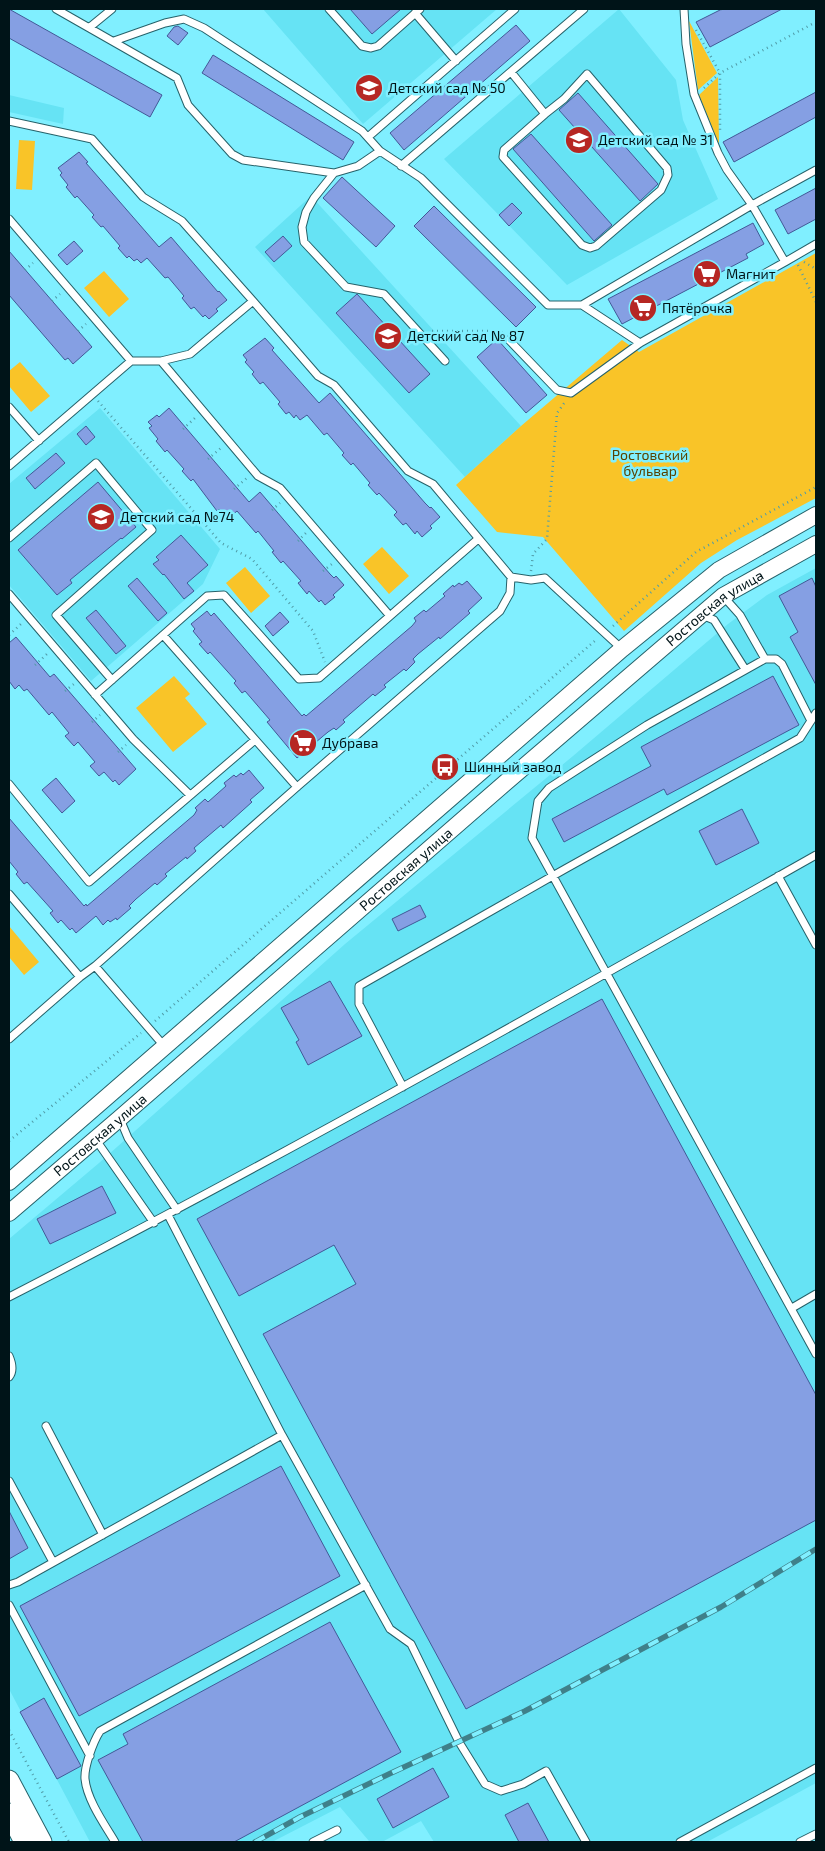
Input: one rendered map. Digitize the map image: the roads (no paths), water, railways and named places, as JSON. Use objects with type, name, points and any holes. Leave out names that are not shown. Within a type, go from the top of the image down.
[{"type":"main road","points":[[9,1780],[42,1842]]},
{"type":"main road","points":[[9,1813],[24,1842]]},
{"type":"street","name":"Ростовская улица","points":[[9,1182],[622,649],[719,570],[816,516]]},
{"type":"street","name":"Ростовская улица","points":[[9,1213],[723,596],[815,547]]},
{"type":"street","points":[[709,578],[723,596]]},
{"type":"street","points":[[165,1048],[181,1066]]},
{"type":"lane","points":[[56,9],[176,78],[188,105],[232,154],[243,160],[334,173],[358,166],[380,151]]},
{"type":"lane","points":[[90,28],[112,9]]},
{"type":"lane","points":[[329,9],[362,46],[371,48],[378,46],[418,11],[456,61]]},
{"type":"lane","points":[[368,137],[515,9]]},
{"type":"lane","points":[[402,166],[584,9]]},
{"type":"lane","points":[[684,9],[686,44],[694,94],[727,170],[752,205],[785,262]]},
{"type":"lane","points":[[114,41],[165,22],[184,19],[204,28],[362,131],[380,151],[421,178],[548,304],[582,305],[640,343]]},
{"type":"lane","points":[[511,72],[545,114]]},
{"type":"lane","points":[[587,74],[667,168],[668,175],[661,190],[596,246],[590,248],[582,245],[502,157],[504,150],[545,114],[564,98],[587,74]]},
{"type":"lane","points":[[9,121],[92,139],[143,197],[182,221],[318,376],[334,385],[408,471],[433,484],[512,577],[530,580],[545,578],[622,649]]},
{"type":"lane","points":[[582,305],[752,205],[816,170]]},
{"type":"lane","points":[[334,173],[314,198],[306,212],[302,227],[304,242],[346,287],[384,294],[445,361]]},
{"type":"lane","points":[[9,219],[131,361]]},
{"type":"lane","points":[[508,340],[557,390],[571,393],[640,343],[816,244]]},
{"type":"lane","points":[[9,466],[131,361],[162,361],[190,354],[253,302]]},
{"type":"lane","points":[[162,361],[254,472],[280,488],[390,616]]},
{"type":"lane","points":[[9,407],[39,441]]},
{"type":"lane","points":[[9,538],[96,463],[152,530],[56,615],[112,680]]},
{"type":"lane","points":[[95,695],[207,596],[224,595],[299,679],[319,678],[478,539]]},
{"type":"lane","points":[[9,1039],[500,611],[510,594],[512,577]]},
{"type":"lane","points":[[9,594],[133,739],[190,795]]},
{"type":"lane","points":[[723,596],[740,615],[765,659]]},
{"type":"lane","points":[[702,615],[714,620],[745,669]]},
{"type":"lane","points":[[163,635],[297,787]]},
{"type":"lane","points":[[811,721],[782,664],[776,659],[765,659],[646,725],[549,788],[538,801],[532,838],[816,1354]]},
{"type":"lane","points":[[402,1087],[359,1004],[359,986],[800,738],[816,713]]},
{"type":"lane","points":[[9,784],[90,882],[255,740]]},
{"type":"lane","points":[[9,1297],[154,1223],[402,1087],[816,855]]},
{"type":"lane","points":[[778,876],[816,946]]},
{"type":"lane","points":[[9,894],[80,976]]},
{"type":"lane","points":[[95,966],[165,1048]]},
{"type":"lane","points":[[120,1118],[128,1138],[177,1210]]},
{"type":"lane","points":[[95,1140],[154,1223]]},
{"type":"lane","points":[[168,1215],[282,1434],[390,1630],[411,1644],[459,1742],[485,1784],[501,1791],[523,1784],[546,1771],[586,1842]]},
{"type":"lane","points":[[792,1308],[816,1294]]},
{"type":"lane","points":[[9,1356],[12,1363],[12,1374],[9,1377]]},
{"type":"lane","points":[[46,1426],[103,1535]]},
{"type":"lane","points":[[9,1586],[282,1434]]},
{"type":"lane","points":[[9,1480],[53,1562]]},
{"type":"lane","points":[[115,1842],[92,1801],[85,1779],[92,1744],[100,1731],[366,1585]]},
{"type":"lane","points":[[9,1604],[90,1756]]},
{"type":"lane","points":[[680,1842],[816,1768]]},
{"type":"lane","points":[[313,1842],[337,1830]]},
{"type":"lane","points":[[800,1842],[816,1834]]},
{"type":"railway","points":[[255,1842],[300,1817],[525,1711],[721,1607],[816,1549]]},
{"type":"place","name":"Детский сад № 50","points":[[369,88]]},
{"type":"place","name":"Детский сад № 31","points":[[579,140]]},
{"type":"place","name":"Магнит","points":[[707,274]]},
{"type":"place","name":"Пятёрочка","points":[[643,308]]},
{"type":"place","name":"Детский сад № 87","points":[[388,336]]},
{"type":"place","name":"Детский сад №74","points":[[101,517]]},
{"type":"place","name":"Дубрава","points":[[303,743]]},
{"type":"place","name":"Шинный завод","points":[[445,767]]},
{"type":"park label","name":"Ростовский бульвар","points":[[650,464]]}]
